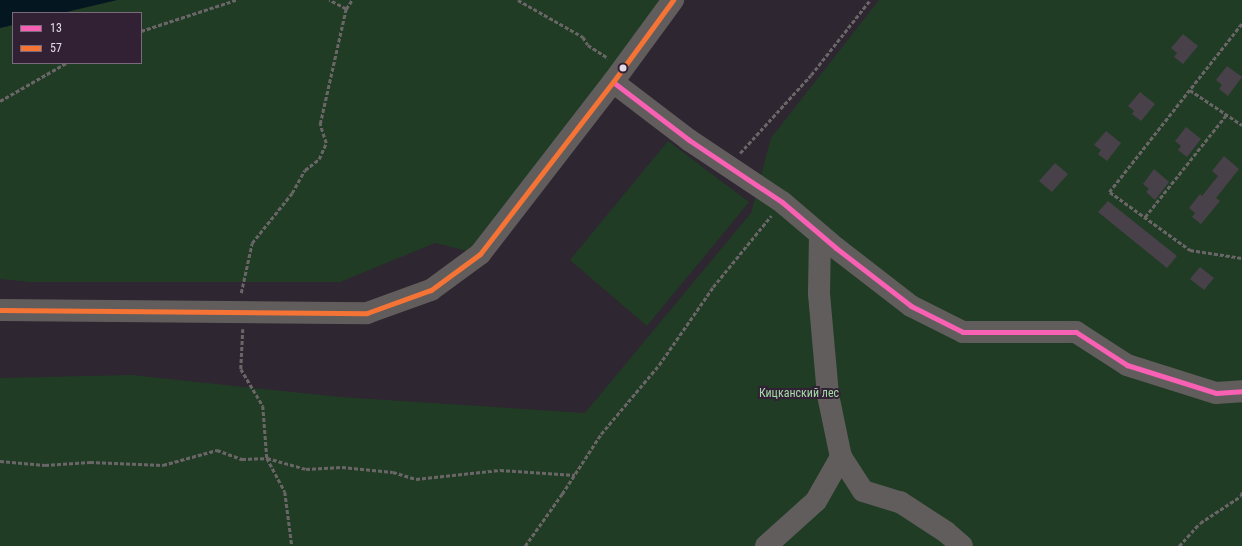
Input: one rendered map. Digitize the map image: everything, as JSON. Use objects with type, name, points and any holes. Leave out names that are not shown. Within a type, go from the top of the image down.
[{"type":"street","points":[[0,310],[367,313],[431,290],[480,254],[619,75],[673,0]]},
{"type":"street","points":[[619,75],[688,140],[729,165],[782,202],[820,235],[911,306],[963,332],[1076,332],[1127,365],[1216,393],[1242,391]]},
{"type":"street","points":[[820,235],[819,294],[828,395],[841,457],[863,490],[900,502],[946,532],[962,546]]},
{"type":"street","points":[[766,546],[816,501],[841,457]]},
{"type":"path","points":[[142,31],[236,0]]},
{"type":"path","points":[[329,0],[346,9]]},
{"type":"path","points":[[292,546],[284,492],[267,458],[262,406],[241,369],[241,341],[245,312],[240,298],[252,243],[292,193],[305,170],[319,159],[326,143],[320,124],[346,9],[352,0]]},
{"type":"path","points":[[518,0],[582,37],[588,45],[619,75]]},
{"type":"path","points":[[729,165],[811,75],[870,0]]},
{"type":"path","points":[[1242,24],[1110,192],[1190,250],[1242,258]]},
{"type":"path","points":[[0,101],[64,64]]},
{"type":"path","points":[[1190,90],[1242,124]]},
{"type":"path","points":[[1145,217],[1227,114]]},
{"type":"path","points":[[525,546],[575,475],[601,434],[659,365],[713,287],[782,202]]},
{"type":"path","points":[[0,461],[45,465],[90,462],[163,465],[218,450],[242,459],[267,458],[306,469],[342,467],[393,472],[416,479],[500,470],[575,475]]},
{"type":"path","points":[[1179,546],[1200,523],[1241,496],[1242,492]]},
{"type":"green space","points":[[117,0],[673,0],[480,254],[435,243],[340,282],[30,282],[0,279],[0,28],[12,25],[12,64],[142,64],[142,12],[66,12]]},
{"type":"green space","name":"Кицканский лес","points":[[879,0],[1242,0],[1242,546],[0,546],[0,378],[131,375],[340,397],[585,413],[751,213],[771,138]]},
{"type":"green space","points":[[668,141],[749,202],[647,326],[570,260]]},
{"type":"water","points":[[0,0],[117,0],[66,12],[12,12],[12,25],[0,28]]},
{"type":"building","points":[[1183,34],[1198,46],[1183,64],[1174,57],[1177,53],[1171,48]]},
{"type":"building","points":[[1227,66],[1242,77],[1228,96],[1219,89],[1222,85],[1216,80]]},
{"type":"building","points":[[1140,92],[1155,104],[1141,121],[1132,114],[1134,111],[1128,106]]},
{"type":"building","points":[[1186,127],[1201,139],[1187,157],[1178,150],[1181,146],[1175,141]]},
{"type":"building","points":[[1106,131],[1121,143],[1107,161],[1098,154],[1101,150],[1094,145]]},
{"type":"building","points":[[1224,156],[1239,169],[1216,198],[1220,201],[1201,224],[1192,217],[1195,213],[1189,208],[1200,194],[1202,196],[1218,176],[1212,171]]},
{"type":"building","points":[[1055,163],[1068,174],[1052,192],[1039,181]]},
{"type":"building","points":[[1154,169],[1169,182],[1155,200],[1146,192],[1149,189],[1143,184]]},
{"type":"building","points":[[1108,201],[1177,256],[1167,268],[1098,212]]},
{"type":"building","points":[[1200,267],[1214,278],[1204,290],[1190,279]]},
{"type":"transit line","name":"57","points":[[0,310],[367,313],[431,290],[480,254],[613,82],[673,0]]},
{"type":"transit line","name":"13","points":[[613,82],[689,140],[782,202],[836,248],[911,306],[963,332],[1076,332],[1127,365],[1216,393],[1242,391]]}]
